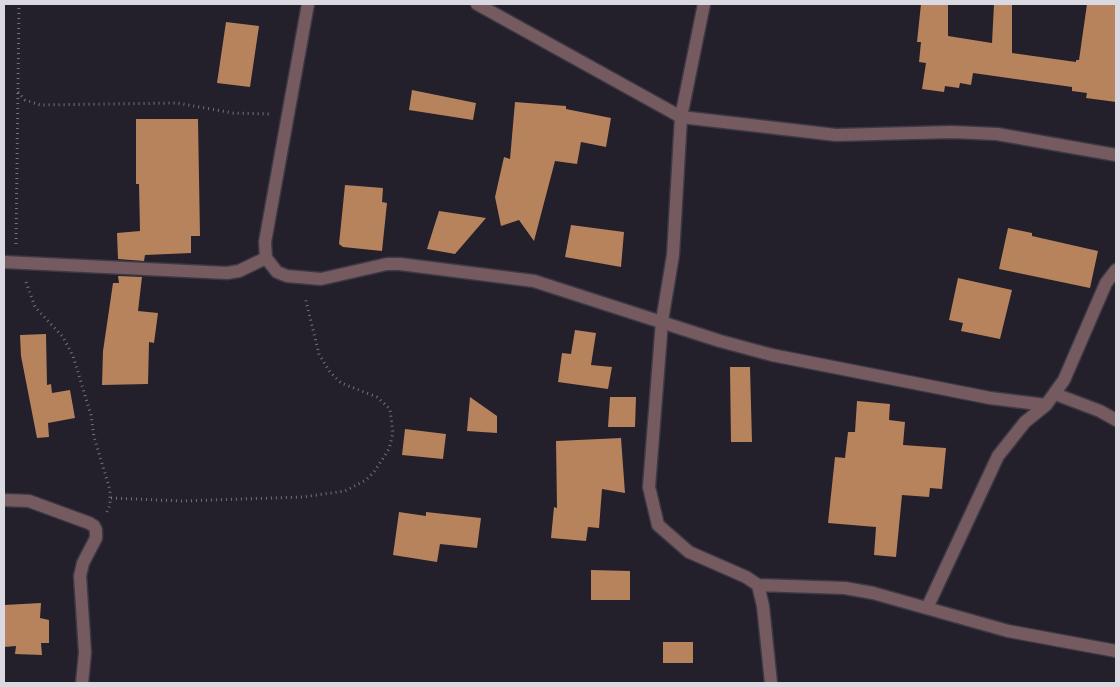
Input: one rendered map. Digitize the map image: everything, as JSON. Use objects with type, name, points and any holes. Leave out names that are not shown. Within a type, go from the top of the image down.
[{"type":"street","points":[[308,4],[265,242],[266,258],[277,272],[301,279],[321,279],[387,264],[400,264],[534,281],[720,341],[772,355],[990,398],[1046,405]]},
{"type":"street","points":[[477,4],[681,116],[836,135],[952,132],[997,134],[1116,155]]},
{"type":"street","points":[[704,4],[681,116],[672,256],[662,321],[649,487],[658,525],[689,552],[746,577],[758,585],[845,588],[873,593],[1008,631],[1116,651]]},
{"type":"street","points":[[13,262],[227,273],[239,271],[266,258]]},
{"type":"street","points":[[928,608],[998,456],[1025,422],[1046,405],[1064,380],[1106,283],[1116,270]]},
{"type":"street","points":[[1055,394],[1100,411],[1116,420]]},
{"type":"street","points":[[4,500],[29,501],[94,526],[97,533],[83,563],[80,576],[84,653],[82,683]]},
{"type":"street","points":[[758,585],[763,606],[771,683]]},
{"type":"path","points":[[19,4],[13,262],[35,307],[63,337],[73,356],[92,415],[94,436],[111,498],[97,533]]},
{"type":"path","points":[[18,92],[26,100],[40,105],[177,103],[233,113],[266,114],[276,117],[286,129]]},
{"type":"path","points":[[111,498],[181,501],[304,497],[354,487],[374,472],[389,449],[393,433],[390,409],[377,397],[341,383],[330,372],[320,354],[301,279]]},
{"type":"building","points":[[921,4],[948,4],[948,36],[992,43],[994,4],[1012,4],[1012,53],[1076,62],[1076,60],[1079,60],[1087,4],[1116,4],[1116,102],[1086,98],[1087,93],[1072,91],[1072,87],[973,73],[971,85],[960,83],[959,88],[945,86],[944,92],[922,89],[926,63],[919,62],[921,42],[917,42]]},
{"type":"building","points":[[226,22],[259,26],[250,87],[217,83]]},
{"type":"building","points":[[412,90],[476,103],[473,120],[409,110]]},
{"type":"building","points":[[515,102],[566,106],[566,109],[611,118],[606,147],[581,142],[577,164],[555,161],[534,241],[519,220],[501,226],[495,197],[504,157],[510,159]]},
{"type":"building","points":[[136,119],[198,119],[200,236],[191,236],[191,253],[145,255],[144,261],[118,259],[117,233],[140,231],[139,184],[136,184]]},
{"type":"building","points":[[345,185],[383,188],[382,202],[387,203],[382,251],[343,247],[339,244]]},
{"type":"building","points":[[439,211],[486,218],[455,254],[427,249]]},
{"type":"building","points":[[571,225],[624,232],[621,267],[565,257]]},
{"type":"building","points":[[1008,228],[1032,233],[1032,236],[1098,251],[1090,288],[999,269]]},
{"type":"building","points":[[118,276],[142,277],[138,311],[158,313],[154,343],[149,342],[148,384],[102,385],[103,351],[113,283],[119,283]]},
{"type":"building","points":[[958,278],[1012,290],[1000,339],[961,331],[963,323],[949,320]]},
{"type":"building","points":[[575,330],[596,333],[591,365],[612,367],[608,389],[558,382],[562,353],[571,354]]},
{"type":"building","points":[[46,334],[47,385],[51,384],[52,393],[70,390],[75,418],[48,423],[49,437],[37,438],[21,356],[20,335]]},
{"type":"building","points":[[730,367],[750,367],[752,442],[731,442]]},
{"type":"building","points":[[470,397],[497,416],[497,433],[467,431]]},
{"type":"building","points":[[610,397],[636,397],[635,427],[608,427]]},
{"type":"building","points":[[857,401],[890,404],[889,420],[905,422],[903,445],[946,448],[942,489],[930,488],[929,497],[902,495],[896,557],[874,555],[876,527],[828,523],[835,457],[845,458],[848,432],[855,432]]},
{"type":"building","points":[[405,429],[446,434],[443,459],[402,455]]},
{"type":"building","points":[[621,438],[625,493],[602,489],[599,528],[588,527],[586,541],[551,538],[554,507],[557,508],[556,441]]},
{"type":"building","points":[[399,512],[426,516],[426,512],[481,518],[477,548],[440,544],[437,562],[393,555]]},
{"type":"building","points":[[591,570],[630,571],[630,600],[591,600]]},
{"type":"building","points":[[41,603],[40,618],[49,620],[49,643],[41,643],[42,655],[15,654],[16,646],[4,647],[4,605]]},
{"type":"building","points":[[663,642],[693,642],[693,663],[663,663]]}]
